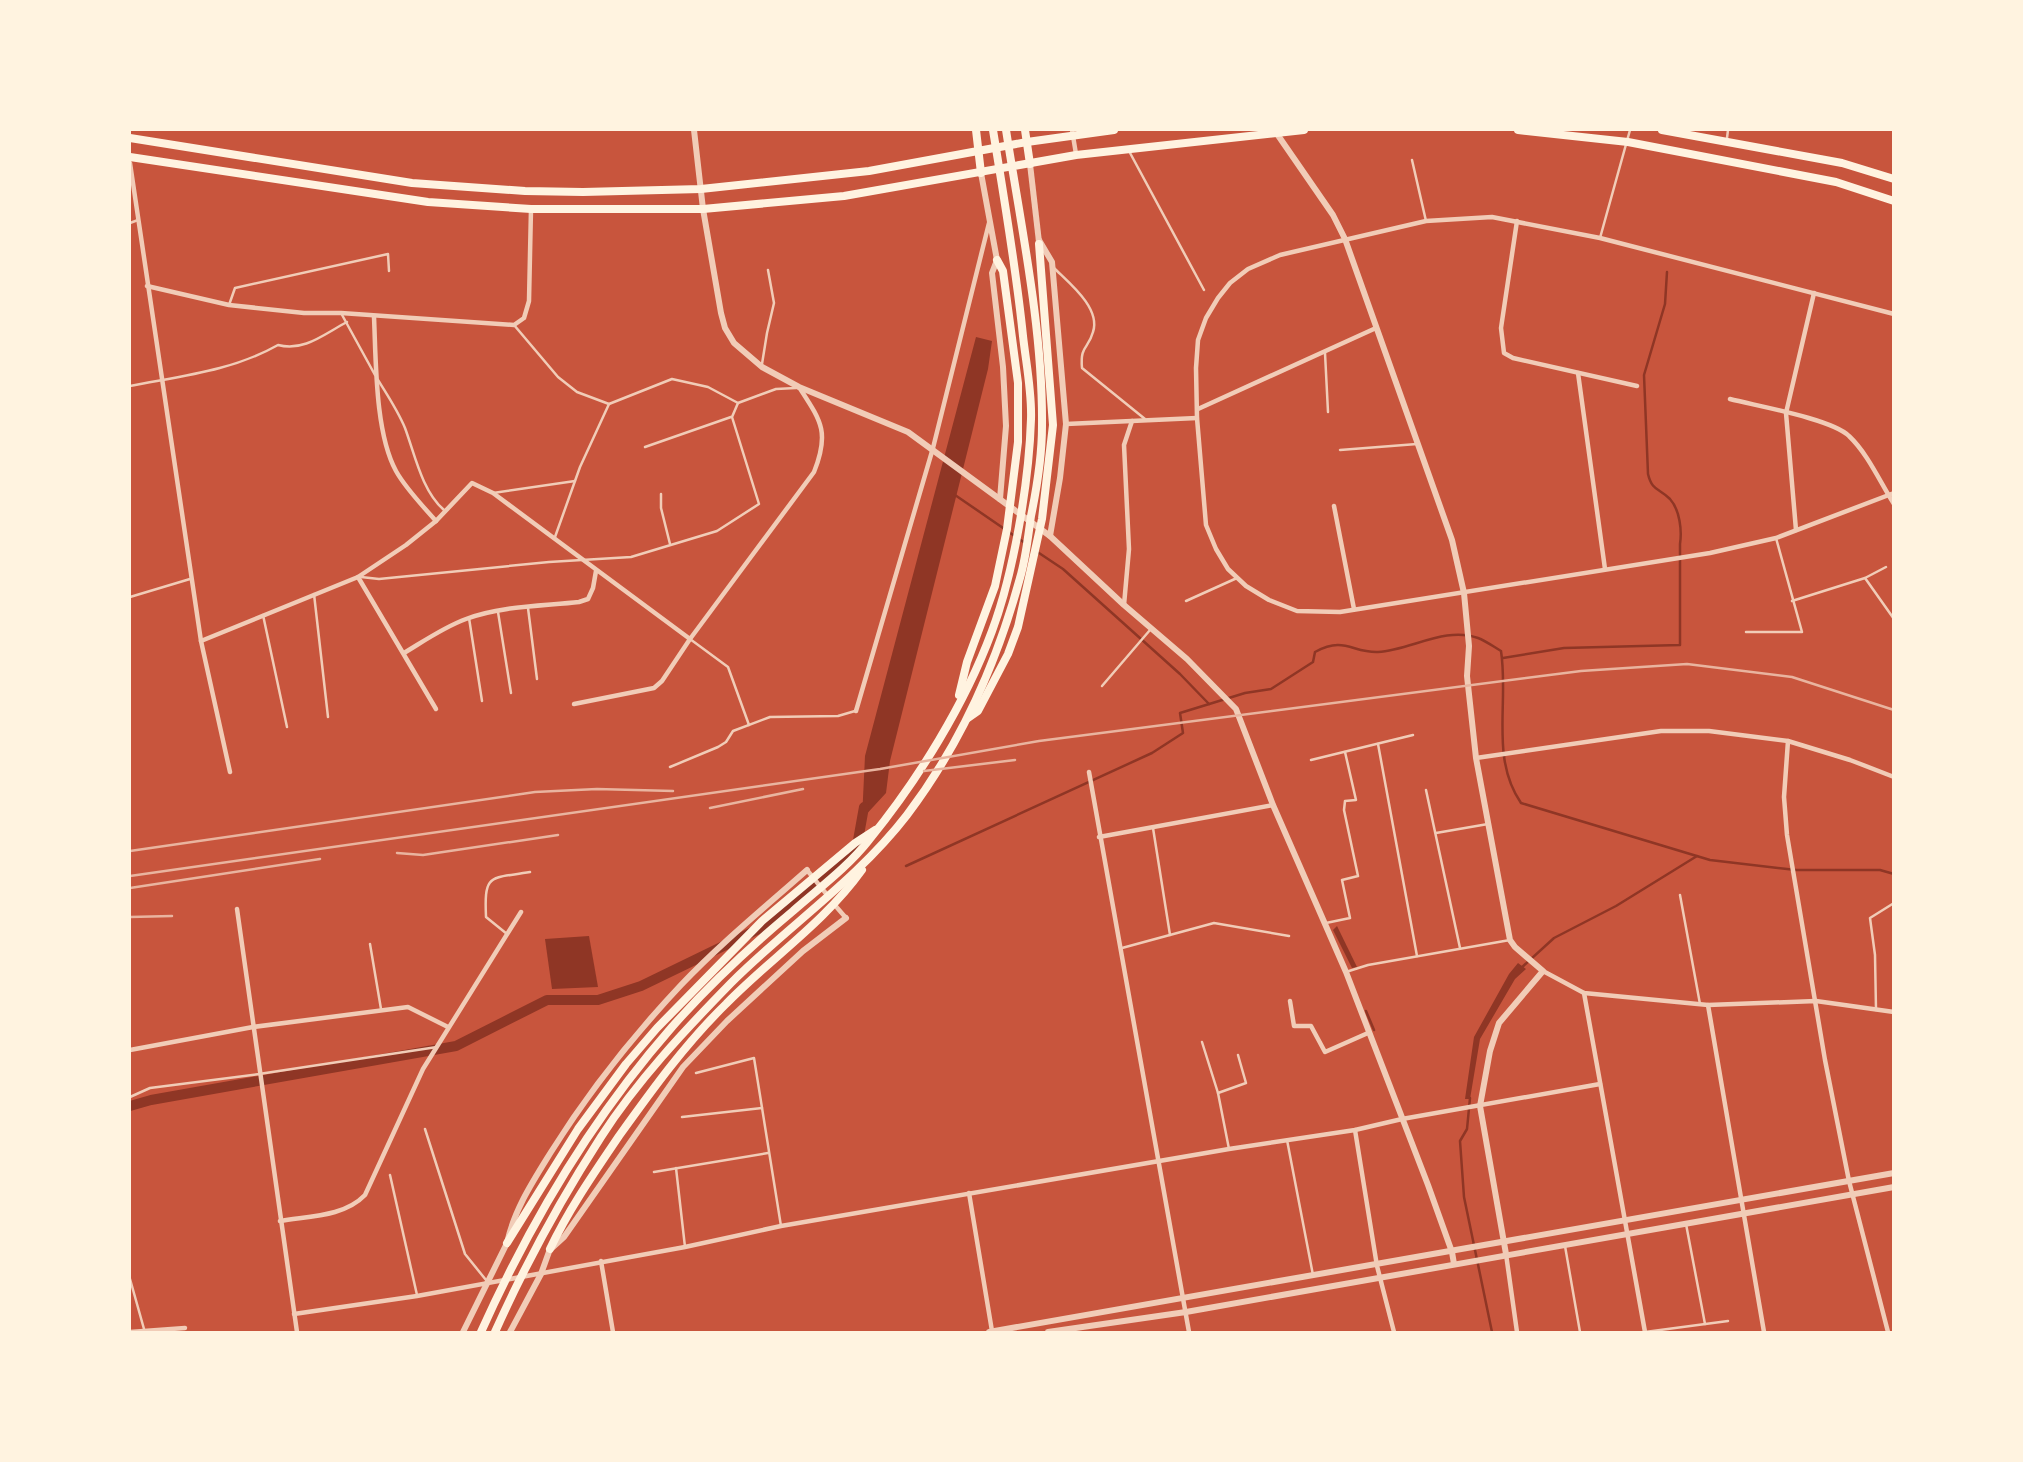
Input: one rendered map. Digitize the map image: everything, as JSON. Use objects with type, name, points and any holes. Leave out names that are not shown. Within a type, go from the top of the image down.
[{"type":"main road","points":[[976,130],[981,173]]},
{"type":"main road","points":[[481,1332],[528,1237],[593,1128],[643,1062],[713,982],[869,841],[916,775],[956,708],[993,630],[1011,561],[1025,485],[1031,417],[1018,287],[993,130]]},
{"type":"main road","points":[[550,1250],[579,1194],[685,1047],[762,969],[834,907],[875,851],[906,816],[968,718],[1000,642],[1021,575],[1036,491],[1042,428],[1038,343],[1006,130]]},
{"type":"main road","points":[[1025,130],[1030,164]]},
{"type":"main road","points":[[130,138],[412,183],[525,191],[701,189],[869,171],[1072,132],[1114,130]]},
{"type":"main road","points":[[130,157],[428,202],[531,209],[704,209],[844,196],[1076,155],[1275,131],[1304,130]]},
{"type":"main road","points":[[1518,130],[1628,142],[1836,182],[1894,201]]},
{"type":"main road","points":[[1662,130],[1695,133],[1726,142],[1842,163],[1894,179]]},
{"type":"main road","points":[[968,718],[978,711],[1008,654],[1018,627],[1042,519],[1053,425],[1039,242]]},
{"type":"main road","points":[[956,708],[967,662],[995,586],[1007,529],[1018,442],[1018,383],[1003,271],[997,260]]},
{"type":"main road","points":[[508,1243],[578,1129],[626,1064],[657,1028],[762,921],[877,828]]},
{"type":"main road","points":[[495,1332],[542,1237],[602,1136],[639,1085],[734,980],[875,851]]},
{"type":"street","points":[[694,130],[704,209],[725,328],[734,343],[762,367],[799,387],[908,432],[940,454],[1050,537],[1124,606],[1187,659],[1236,709],[1273,805],[1346,972],[1452,1252],[1454,1264]]},
{"type":"street","points":[[1275,131],[1333,215],[1345,239],[1452,540],[1464,593],[1469,646],[1467,676],[1476,758],[1510,940],[1543,971],[1584,993],[1708,1005],[1816,1001],[1894,1012]]},
{"type":"street","points":[[1072,132],[1076,155]]},
{"type":"street","points":[[130,163],[160,380],[201,641],[230,772]]},
{"type":"street","points":[[1030,164],[1039,242],[1052,265],[1066,424],[1050,537]]},
{"type":"street","points":[[981,173],[997,260],[992,273],[1003,367],[1006,426],[1000,499]]},
{"type":"street","points":[[147,286],[229,305],[304,313],[341,313],[514,325],[524,318],[527,311],[531,209]]},
{"type":"street","points":[[1891,494],[1776,538],[1684,558],[1354,609],[1297,611],[1269,600],[1246,586],[1228,569],[1206,525],[1197,418],[1196,368],[1198,340],[1206,318],[1230,283],[1248,269],[1280,255],[1426,221],[1493,216],[1600,238],[1894,314]]},
{"type":"street","points":[[856,711],[933,449],[990,219]]},
{"type":"street","points":[[1517,221],[1501,328],[1504,353],[1513,358],[1637,386]]},
{"type":"street","points":[[1796,530],[1786,413],[1814,293]]},
{"type":"street","points":[[374,317],[377,379],[387,452],[404,483],[436,521]]},
{"type":"street","points":[[1198,410],[1377,327]]},
{"type":"street","points":[[1578,373],[1605,569]]},
{"type":"street","points":[[574,704],[654,688],[662,681],[814,472],[820,458],[823,438],[820,419],[799,387]]},
{"type":"street","points":[[1730,399],[1827,423],[1848,435],[1891,494],[1894,504]]},
{"type":"street","points":[[1066,424],[1197,418]]},
{"type":"street","points":[[1124,606],[1129,550],[1124,445],[1132,421]]},
{"type":"street","points":[[201,641],[358,577],[436,521],[472,483],[493,493],[690,639]]},
{"type":"street","points":[[1334,506],[1354,609]]},
{"type":"street","points":[[404,653],[469,618],[588,599],[596,570]]},
{"type":"street","points":[[358,577],[436,709]]},
{"type":"street","points":[[1476,758],[1661,731],[1709,731],[1788,741],[1894,777]]},
{"type":"street","points":[[1788,741],[1784,797],[1787,835],[1849,1181],[1888,1332]]},
{"type":"street","points":[[1090,774],[1099,837],[1189,1332]]},
{"type":"street","points":[[1099,837],[1273,805]]},
{"type":"street","points":[[463,1332],[508,1243],[510,1230],[528,1189],[585,1100],[645,1026],[698,969],[807,870],[846,918],[803,951],[736,1012],[683,1067],[564,1237],[550,1250],[541,1274],[510,1332]]},
{"type":"street","points":[[237,909],[297,1332]]},
{"type":"street","points":[[280,1221],[344,1210],[365,1195],[423,1069],[521,912]]},
{"type":"street","points":[[1517,1332],[1480,1106],[1490,1051],[1499,1023],[1543,971]]},
{"type":"street","points":[[1584,993],[1645,1332]]},
{"type":"street","points":[[1290,1001],[1294,1027],[1311,1026],[1325,1052],[1368,1033]]},
{"type":"street","points":[[1708,1005],[1764,1332]]},
{"type":"street","points":[[130,1050],[253,1027],[408,1007],[449,1027]]},
{"type":"street","points":[[294,1314],[417,1296],[685,1247],[781,1226],[1355,1130],[1402,1119],[1600,1084]]},
{"type":"street","points":[[1355,1130],[1377,1266],[1394,1332]]},
{"type":"street","points":[[969,1193],[992,1332],[1894,1173]]},
{"type":"street","points":[[1048,1332],[1186,1312],[1894,1187]]},
{"type":"street","points":[[601,1261],[613,1332]]},
{"type":"street","points":[[130,1332],[186,1330]]},
{"type":"lane","points":[[1600,238],[1630,130]]},
{"type":"lane","points":[[1726,142],[1728,130]]},
{"type":"lane","points":[[1128,149],[1204,290]]},
{"type":"lane","points":[[1412,160],[1426,221]]},
{"type":"lane","points":[[130,223],[138,220]]},
{"type":"lane","points":[[229,305],[235,288],[388,254],[389,271]]},
{"type":"lane","points":[[1052,265],[1088,305],[1094,321],[1093,333],[1080,353],[1082,368],[1146,420]]},
{"type":"lane","points":[[762,367],[774,303],[768,270]]},
{"type":"lane","points":[[341,313],[393,403],[434,501],[446,512]]},
{"type":"lane","points":[[130,386],[228,366],[259,356],[278,345],[288,348],[304,347],[347,322]]},
{"type":"lane","points":[[514,325],[558,377],[577,391],[609,404],[672,379],[708,387],[738,403]]},
{"type":"lane","points":[[1325,351],[1328,412]]},
{"type":"lane","points":[[358,577],[379,579],[582,559],[631,557],[717,531],[759,504],[732,417],[738,403],[776,389],[799,387]]},
{"type":"lane","points":[[554,538],[575,481],[609,404]]},
{"type":"lane","points":[[645,447],[732,417]]},
{"type":"lane","points":[[1340,450],[1417,444]]},
{"type":"lane","points":[[493,493],[575,481]]},
{"type":"lane","points":[[662,494],[661,508],[670,544]]},
{"type":"lane","points":[[1746,632],[1802,632],[1776,538]]},
{"type":"lane","points":[[1792,601],[1865,578],[1886,567]]},
{"type":"lane","points":[[130,597],[192,578]]},
{"type":"lane","points":[[1186,601],[1238,578]]},
{"type":"lane","points":[[1865,578],[1894,619]]},
{"type":"lane","points":[[314,594],[328,717]]},
{"type":"lane","points":[[528,608],[537,679]]},
{"type":"lane","points":[[498,612],[511,693]]},
{"type":"lane","points":[[263,615],[287,727]]},
{"type":"lane","points":[[469,618],[482,701]]},
{"type":"lane","points":[[1102,685],[1151,628]]},
{"type":"lane","points":[[690,639],[728,667],[749,726]]},
{"type":"lane","points":[[670,767],[718,747],[726,742],[733,731],[771,717],[838,716],[856,711]]},
{"type":"lane","points":[[1311,760],[1413,735]]},
{"type":"lane","points":[[1378,744],[1417,956]]},
{"type":"lane","points":[[1323,923],[1350,918],[1342,880],[1358,876],[1344,810],[1345,801],[1356,800],[1345,752]]},
{"type":"lane","points":[[1426,790],[1461,949]]},
{"type":"lane","points":[[1436,833],[1489,824]]},
{"type":"lane","points":[[1152,826],[1170,935]]},
{"type":"lane","points":[[507,934],[486,917],[486,886],[496,878],[530,872]]},
{"type":"lane","points":[[1680,895],[1700,1004]]},
{"type":"lane","points":[[1876,1010],[1875,955],[1870,918],[1894,903]]},
{"type":"lane","points":[[1121,948],[1214,923],[1289,936]]},
{"type":"lane","points":[[1346,972],[1368,965],[1510,940]]},
{"type":"lane","points":[[370,944],[381,1009]]},
{"type":"lane","points":[[1202,1042],[1218,1093],[1229,1149]]},
{"type":"lane","points":[[130,1097],[150,1088],[259,1076],[437,1047]]},
{"type":"lane","points":[[1218,1093],[1246,1083],[1238,1055]]},
{"type":"lane","points":[[696,1073],[754,1058],[781,1226]]},
{"type":"lane","points":[[682,1117],[763,1108]]},
{"type":"lane","points":[[425,1129],[465,1254],[487,1282]]},
{"type":"lane","points":[[1287,1140],[1313,1276]]},
{"type":"lane","points":[[654,1172],[770,1152]]},
{"type":"lane","points":[[676,1168],[685,1247]]},
{"type":"lane","points":[[390,1175],[417,1296]]},
{"type":"lane","points":[[1685,1222],[1704,1324]]},
{"type":"lane","points":[[1565,1244],[1580,1332]]},
{"type":"lane","points":[[130,1279],[144,1332]]},
{"type":"lane","points":[[1645,1332],[1728,1321]]},
{"type":"shaded area","points":[[976,337],[992,341],[988,369],[890,761],[886,793],[862,819],[865,756]]},
{"type":"shaded area","points":[[1337,926],[1357,967],[1352,968],[1333,930]]},
{"type":"shaded area","points":[[589,936],[598,987],[552,989],[545,939]]},
{"type":"shaded area","points":[[1518,963],[1526,969],[1515,979],[1480,1039],[1470,1099],[1465,1099],[1474,1037],[1509,974]]},
{"type":"waterway","points":[[1503,658],[1564,648],[1680,645],[1680,527],[1678,515],[1670,499],[1654,486],[1648,474],[1644,375],[1665,304],[1667,272]]},
{"type":"waterway","points":[[955,495],[1025,543]]},
{"type":"waterway","points":[[1036,551],[1063,569],[1180,674],[1209,704]]},
{"type":"waterway","points":[[906,866],[1152,753],[1183,733],[1180,713],[1245,693],[1271,689],[1313,662],[1315,652],[1325,647],[1341,645],[1378,652],[1441,637],[1466,635],[1487,642],[1501,651],[1503,749],[1512,786],[1521,803],[1710,860],[1796,870],[1880,870],[1894,874]]},
{"type":"waterway","points":[[130,1106],[456,1046],[547,1000],[598,1000],[641,986],[769,924],[857,846],[864,807]]},
{"type":"waterway","points":[[1520,969],[1554,938],[1616,906],[1697,856]]},
{"type":"waterway","points":[[1366,1011],[1374,1030]]},
{"type":"waterway","points":[[1470,1098],[1467,1129],[1460,1141],[1464,1197],[1492,1332]]},
{"type":"railway","points":[[130,876],[880,769],[1039,741],[1581,671],[1687,664],[1792,677],[1894,710]]},
{"type":"railway","points":[[924,771],[1015,760]]},
{"type":"railway","points":[[130,851],[535,792],[597,789],[673,791]]},
{"type":"railway","points":[[710,808],[803,789]]},
{"type":"railway","points":[[397,853],[423,855],[558,835]]},
{"type":"railway","points":[[130,888],[320,859]]},
{"type":"railway","points":[[130,917],[172,916]]}]
